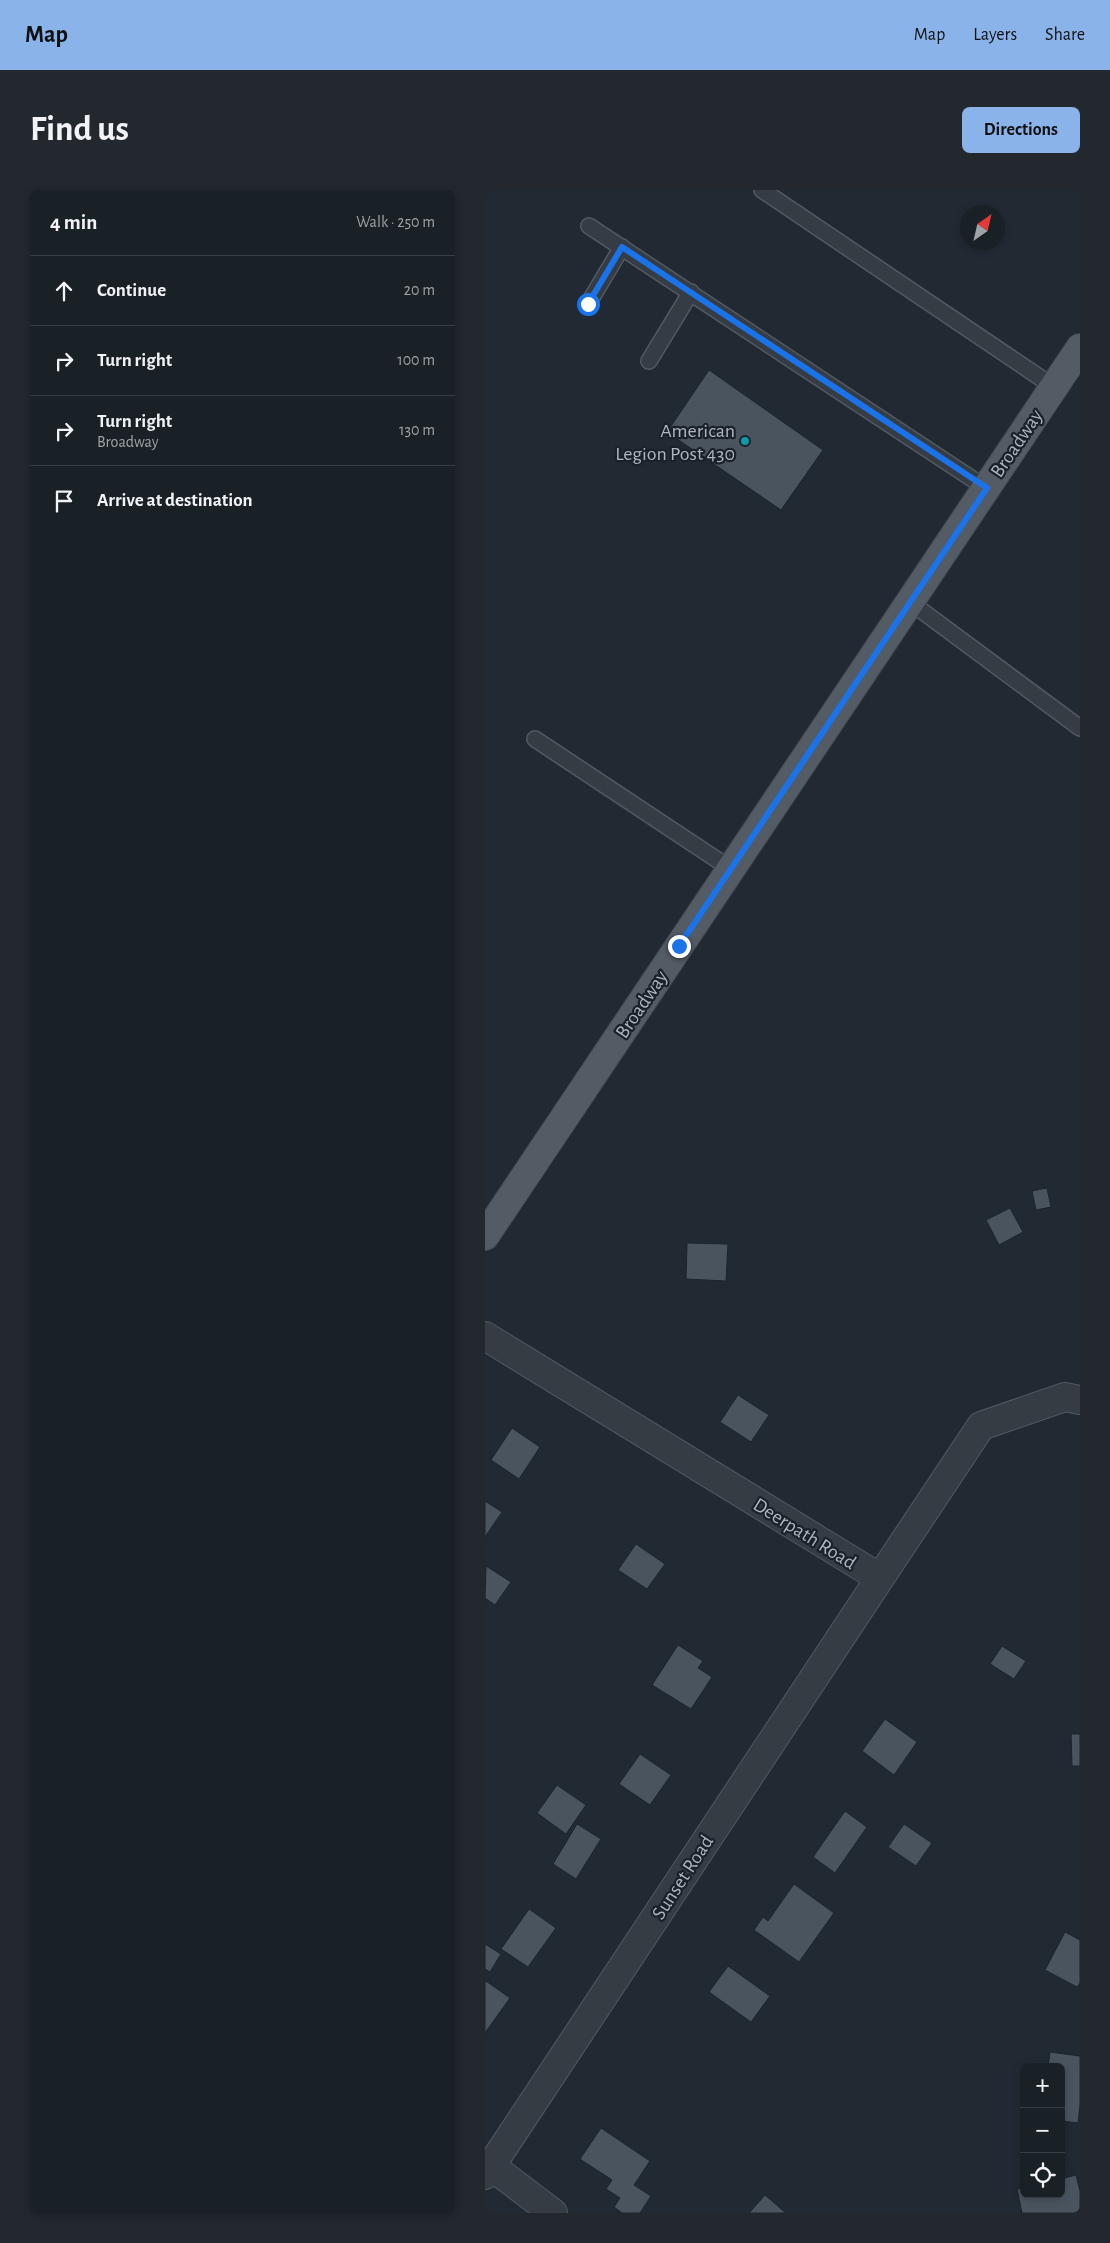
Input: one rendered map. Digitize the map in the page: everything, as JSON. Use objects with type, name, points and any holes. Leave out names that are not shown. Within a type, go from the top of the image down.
[{"type":"main road","name":"Broadway","points":[[485,1236],[1054,387],[1078,355]]},
{"type":"street","name":"Deerpath Road","points":[[485,1336],[880,1578],[981,1426],[1065,1397],[1080,1400]]},
{"type":"street","name":"Sunset Road","points":[[488,2170],[880,1578]]},
{"type":"street","points":[[488,2170],[553,2213]]},
{"type":"lane","points":[[761,190],[1054,387]]},
{"type":"lane","points":[[589,226],[987,488]]},
{"type":"lane","points":[[588,304],[622,247]]},
{"type":"lane","points":[[649,361],[691,292]]},
{"type":"lane","points":[[910,602],[1080,728]]},
{"type":"lane","points":[[535,739],[731,870]]},
{"type":"building","name":"American Legion Post 430","points":[[709,370],[823,450],[781,510],[667,432]]},
{"type":"building","points":[[1047,1188],[1051,1207],[1036,1210],[1032,1191]]},
{"type":"building","points":[[1010,1208],[1023,1232],[999,1245],[986,1220]]},
{"type":"building","points":[[687,1243],[728,1244],[726,1281],[686,1279]]},
{"type":"building","points":[[738,1395],[769,1415],[751,1442],[720,1422]]},
{"type":"building","points":[[512,1428],[540,1447],[519,1479],[491,1460]]},
{"type":"building","points":[[485,1501],[502,1512],[485,1537]]},
{"type":"building","points":[[636,1544],[665,1564],[647,1589],[618,1570]]},
{"type":"building","points":[[486,1566],[511,1582],[495,1605],[485,1598]]},
{"type":"building","points":[[678,1645],[703,1661],[698,1668],[712,1677],[691,1709],[652,1685]]},
{"type":"building","points":[[1002,1646],[1026,1661],[1014,1679],[990,1664]]},
{"type":"building","points":[[885,1719],[917,1742],[894,1775],[862,1751]]},
{"type":"building","points":[[1071,1734],[1080,1734],[1080,1766],[1072,1766]]},
{"type":"building","points":[[640,1754],[671,1775],[650,1805],[619,1784]]},
{"type":"building","points":[[557,1785],[586,1805],[566,1834],[537,1813]]},
{"type":"building","points":[[845,1811],[867,1827],[835,1873],[813,1857]]},
{"type":"building","points":[[577,1824],[601,1839],[576,1879],[553,1864]]},
{"type":"building","points":[[904,1824],[932,1843],[916,1866],[888,1847]]},
{"type":"building","points":[[794,1884],[834,1913],[799,1962],[754,1930],[763,1917],[768,1921]]},
{"type":"building","points":[[529,1909],[556,1928],[528,1967],[501,1949]]},
{"type":"building","points":[[1065,1932],[1080,1940],[1080,1983],[1077,1987],[1045,1970]]},
{"type":"building","points":[[485,1944],[501,1954],[490,1972],[485,1969]]},
{"type":"building","points":[[728,1966],[770,1996],[751,2022],[709,1992]]},
{"type":"building","points":[[486,1981],[510,1998],[485,2033],[485,1983]]},
{"type":"building","points":[[1050,2052],[1080,2056],[1078,2123],[1065,2121],[1065,2063],[1049,2063]]},
{"type":"building","points":[[601,2128],[650,2161],[634,2185],[651,2196],[640,2213],[622,2213],[614,2207],[620,2198],[606,2189],[612,2180],[580,2159]]},
{"type":"building","points":[[1076,2175],[1080,2191],[1080,2213],[1022,2213],[1017,2189],[1020,2189],[1020,2198],[1065,2198],[1065,2178]]},
{"type":"building","points":[[765,2195],[786,2213],[749,2213]]},
{"type":"place","name":"American Legion Post 430","points":[[745,441]]},
{"type":"route","points":[[588,304],[622,247],[987,488],[679,946]]}]
